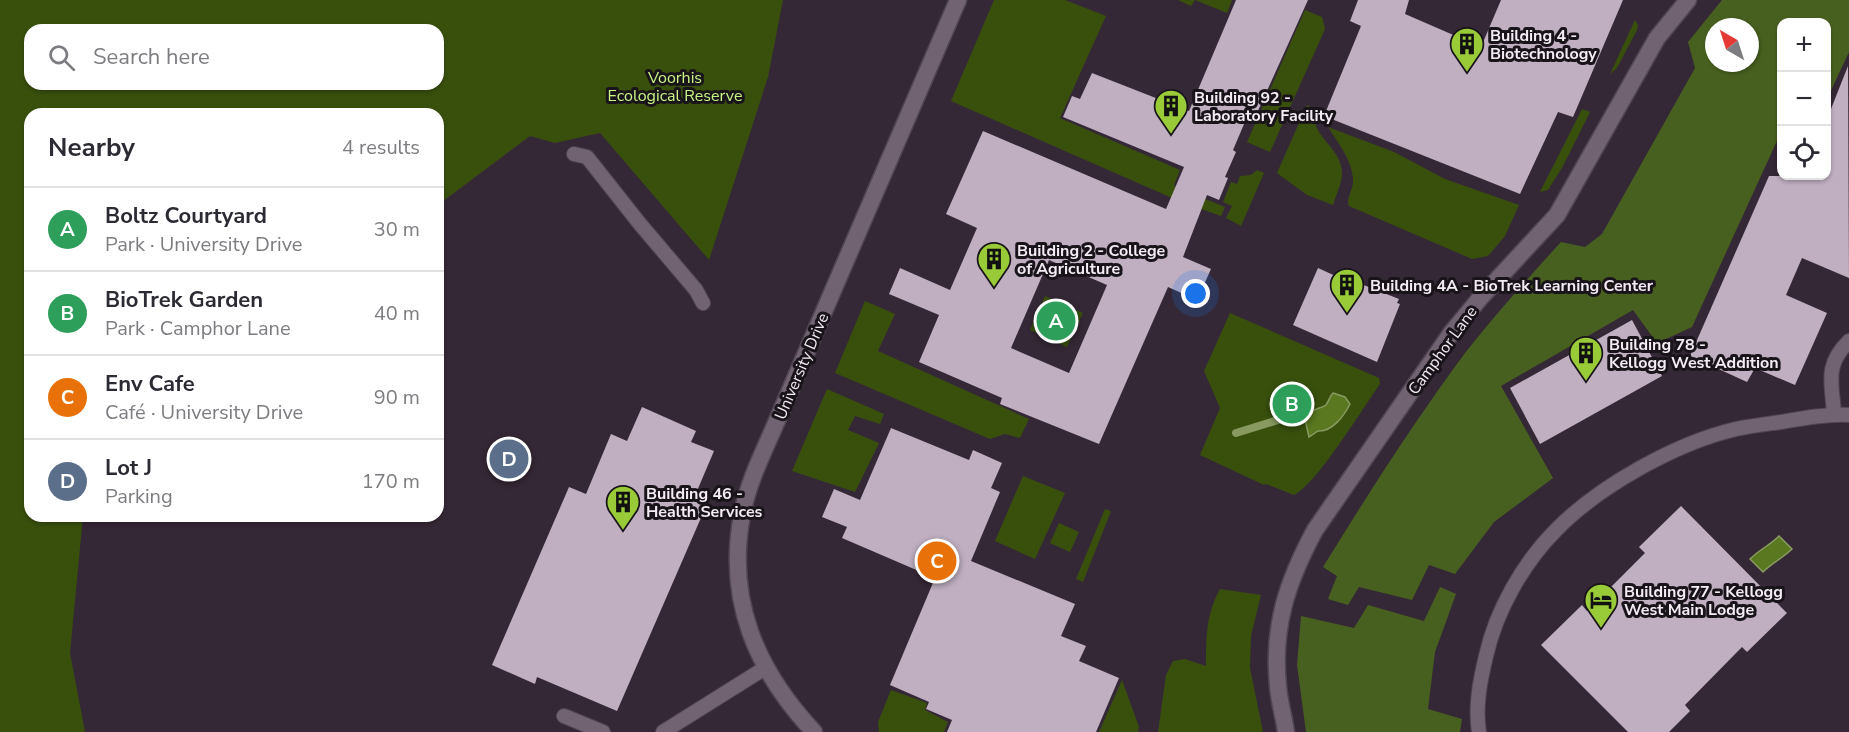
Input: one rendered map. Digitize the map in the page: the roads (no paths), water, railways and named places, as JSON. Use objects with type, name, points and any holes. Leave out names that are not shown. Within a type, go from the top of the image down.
[{"type":"street","name":"University Drive","points":[[814,732],[792,707],[765,668],[753,643],[746,620],[740,583],[740,535],[744,505],[779,416],[958,0]]},
{"type":"street","name":"Camphor Lane","points":[[1286,732],[1278,687],[1276,637],[1285,598],[1296,566],[1315,530],[1452,332],[1557,215],[1657,38],[1688,0]]},
{"type":"lane","points":[[574,154],[587,157],[696,290],[703,303]]},
{"type":"lane","points":[[1834,414],[1831,368],[1837,353],[1849,341]]},
{"type":"lane","points":[[1479,732],[1478,698],[1490,636],[1498,618],[1535,554],[1555,530],[1585,503],[1640,469],[1683,447],[1736,429],[1834,414],[1849,415]]},
{"type":"lane","points":[[663,732],[765,668]]},
{"type":"lane","points":[[564,716],[603,732]]},
{"type":"waterway","points":[[1236,433],[1294,415],[1304,415]]},
{"type":"place","name":"Building 4 - Biotechnology","points":[[1467,73]]},
{"type":"place","name":"Building 92 - Laboratory Facility","points":[[1171,135]]},
{"type":"place","name":"Building 2 - College of Agriculture","points":[[994,288]]},
{"type":"place","name":"Building 4A - BioTrek Learning Center","points":[[1347,314]]},
{"type":"place","name":"Boltz Courtyard","points":[[1056,321]]},
{"type":"place","name":"Building 78 - Kellogg West Addition","points":[[1586,382]]},
{"type":"place","name":"BioTrek Garden","points":[[1292,404]]},
{"type":"place","name":"Lot J","points":[[509,459]]},
{"type":"place","name":"Building 46 - Health Services","points":[[623,531]]},
{"type":"place","name":"Env Cafe","points":[[937,561]]},
{"type":"place","name":"Building 77 - Kellogg West Main Lodge","points":[[1601,629]]},
{"type":"park label","name":"Voorhis Ecological Reserve","points":[[675,86]]}]
